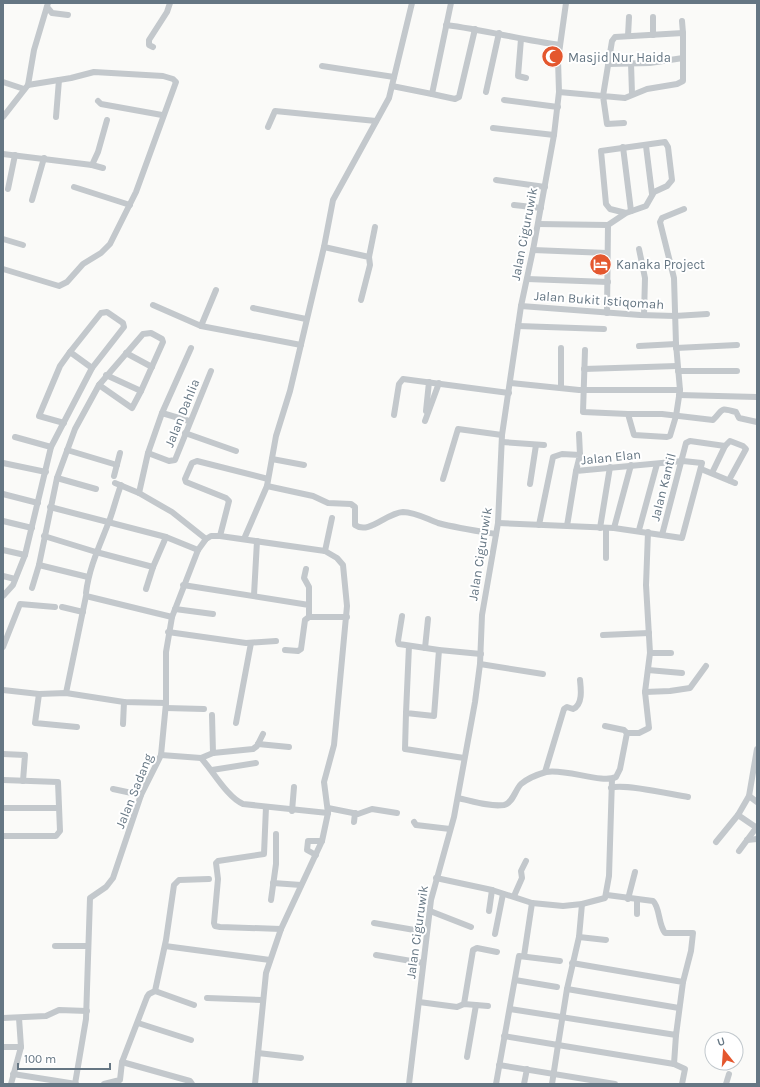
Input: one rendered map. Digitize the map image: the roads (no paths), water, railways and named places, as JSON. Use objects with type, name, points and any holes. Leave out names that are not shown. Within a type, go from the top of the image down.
[{"type":"street","points":[[153,47],[149,45],[150,38],[167,12],[170,3]]},
{"type":"street","points":[[244,539],[267,483],[301,345],[335,194],[389,98],[412,3]]},
{"type":"street","points":[[432,94],[451,3]]},
{"type":"street","name":"Jalan Ciguruwik","points":[[409,1084],[426,932],[436,878],[458,798],[480,664],[482,614],[498,523],[502,435],[511,383],[521,306],[554,136],[559,92],[558,60],[566,3]]},
{"type":"street","points":[[47,5],[52,13],[68,15]]},
{"type":"street","points":[[3,117],[26,87],[34,50],[47,5]]},
{"type":"street","points":[[628,36],[629,17]]},
{"type":"street","points":[[653,17],[653,35]]},
{"type":"street","points":[[559,92],[625,98],[647,89],[682,82],[684,79],[684,58],[682,21]]},
{"type":"street","points":[[446,25],[499,33],[521,40],[560,45]]},
{"type":"street","points":[[392,86],[455,99],[460,96],[475,29]]},
{"type":"street","points":[[486,92],[499,33]]},
{"type":"street","points":[[624,123],[607,124],[602,96],[613,38],[683,33]]},
{"type":"street","points":[[521,40],[518,76],[526,78]]},
{"type":"street","points":[[608,64],[684,58]]},
{"type":"street","points":[[631,63],[632,94]]},
{"type":"street","points":[[322,66],[394,77]]},
{"type":"street","points":[[3,82],[26,87],[94,72],[168,77],[176,82],[162,115],[151,153],[130,205],[105,249],[83,264],[64,285],[54,285],[3,269]]},
{"type":"street","points":[[56,117],[59,80]]},
{"type":"street","points":[[504,100],[558,108]]},
{"type":"street","points":[[98,101],[101,104],[162,115]]},
{"type":"street","points":[[268,127],[275,111],[376,121]]},
{"type":"street","points":[[92,164],[100,147],[107,120]]},
{"type":"street","points":[[493,128],[554,136]]},
{"type":"street","points":[[628,212],[610,209],[606,204],[600,153],[602,149],[666,143],[672,177],[669,185],[656,190],[652,194]]},
{"type":"street","points":[[538,224],[608,225],[628,212],[649,204],[652,194],[646,146]]},
{"type":"street","points":[[623,148],[628,212]]},
{"type":"street","points":[[3,154],[92,164],[103,168]]},
{"type":"street","points":[[8,189],[15,155]]},
{"type":"street","points":[[32,200],[44,158]]},
{"type":"street","points":[[496,180],[545,187]]},
{"type":"street","points":[[74,186],[130,205]]},
{"type":"street","points":[[514,205],[540,208]]},
{"type":"street","points":[[628,414],[634,435],[667,437],[672,433],[680,392],[676,346],[674,278],[660,222],[662,218],[684,209]]},
{"type":"street","points":[[607,313],[608,225]]},
{"type":"street","points":[[361,300],[370,265],[369,257],[375,227]]},
{"type":"street","points":[[3,239],[23,245]]},
{"type":"street","points":[[324,247],[369,257]]},
{"type":"street","points":[[640,249],[645,278],[644,315]]},
{"type":"street","points":[[533,250],[607,253]]},
{"type":"street","points":[[527,279],[608,282]]},
{"type":"street","points":[[201,326],[216,290]]},
{"type":"street","points":[[153,305],[201,326],[301,345]]},
{"type":"street","name":"Jalan Bukit Istiqomah","points":[[521,306],[644,315],[675,316],[707,314]]},
{"type":"street","points":[[253,308],[306,319]]},
{"type":"street","points":[[3,596],[9,592],[25,555],[51,447],[64,423],[92,368],[124,327],[120,321],[107,312],[101,313],[60,366],[39,416],[64,423]]},
{"type":"street","points":[[518,326],[604,329]]},
{"type":"street","points":[[32,588],[39,565],[57,478],[66,450],[82,412],[99,385],[106,375],[145,333],[151,333],[161,338],[163,342],[132,408],[99,385]]},
{"type":"street","points":[[639,346],[737,345]]},
{"type":"street","points":[[139,493],[148,453],[162,413],[191,348]]},
{"type":"street","points":[[561,348],[561,388]]},
{"type":"street","points":[[585,350],[584,413],[676,416],[713,420],[720,410],[724,408],[736,412],[739,418],[757,422]]},
{"type":"street","points":[[70,352],[92,368]]},
{"type":"street","points":[[126,353],[152,366]]},
{"type":"street","points":[[584,369],[678,369],[737,371]]},
{"type":"street","name":"Jalan Dahlia","points":[[148,453],[169,461],[174,461],[211,370]]},
{"type":"street","points":[[106,375],[141,391]]},
{"type":"street","points":[[394,415],[401,381],[408,379],[509,393]]},
{"type":"street","points":[[429,382],[425,421],[439,383]]},
{"type":"street","points":[[511,383],[585,390],[680,392],[757,397]]},
{"type":"street","points":[[162,413],[189,421]]},
{"type":"street","points":[[443,479],[458,429],[502,435]]},
{"type":"street","points":[[185,433],[236,451]]},
{"type":"street","points":[[576,471],[580,455],[579,434]]},
{"type":"street","points":[[15,437],[51,447]]},
{"type":"street","name":"Jalan Elan","points":[[567,526],[576,471],[631,465],[657,464],[683,460],[702,466],[712,473],[732,482],[746,449],[730,440],[725,446]]},
{"type":"street","points":[[502,442],[544,445]]},
{"type":"street","name":"Jalan Kantil","points":[[662,535],[683,460],[685,444],[689,442],[725,446]]},
{"type":"street","points":[[530,484],[536,445]]},
{"type":"street","points":[[712,473],[725,446]]},
{"type":"street","points":[[66,450],[117,465]]},
{"type":"street","points":[[114,476],[120,454]]},
{"type":"street","points":[[539,525],[552,460],[559,455],[580,455]]},
{"type":"street","points":[[272,460],[304,465]]},
{"type":"street","points":[[220,536],[229,500],[186,482],[185,479],[192,463],[197,461],[313,496],[328,503],[352,504],[355,507],[355,524],[359,528],[365,528],[389,515],[404,512],[451,525],[496,534]]},
{"type":"street","points":[[3,463],[46,472]]},
{"type":"street","points":[[639,530],[657,464]]},
{"type":"street","points":[[614,528],[631,465]]},
{"type":"street","points":[[498,523],[639,530],[682,538],[702,466]]},
{"type":"street","points":[[606,558],[603,528],[610,467]]},
{"type":"street","points":[[57,478],[96,489]]},
{"type":"street","points":[[86,593],[88,577],[108,523],[118,484],[139,493],[172,512],[206,539],[211,536],[220,536],[325,551],[337,558],[342,565],[347,596],[347,617],[334,745],[324,782],[328,811],[322,842],[281,929],[270,960],[262,1000],[255,1084]]},
{"type":"street","points":[[3,494],[38,503]]},
{"type":"street","points":[[50,507],[166,537],[198,550]]},
{"type":"street","points":[[325,551],[332,518]]},
{"type":"street","points":[[3,521],[32,528]]},
{"type":"street","points":[[605,726],[624,730],[626,733],[639,733],[647,731],[649,728],[645,692],[650,653],[646,584],[648,532]]},
{"type":"street","points":[[44,536],[96,552],[153,566]]},
{"type":"street","points":[[146,588],[153,566],[166,537]]},
{"type":"street","name":"Jalan Sadang","points":[[76,1084],[87,1011],[90,898],[106,887],[113,878],[141,795],[161,755],[166,706],[166,652],[168,632],[183,585],[198,550],[206,539]]},
{"type":"street","points":[[254,595],[257,541]]},
{"type":"street","points":[[3,550],[25,555]]},
{"type":"street","points":[[39,565],[88,577]]},
{"type":"street","points":[[285,650],[298,651],[301,649],[305,620],[308,617],[309,605],[309,587],[304,578],[306,569]]},
{"type":"street","points":[[3,576],[15,579]]},
{"type":"street","points":[[183,585],[202,589],[254,595],[309,605]]},
{"type":"street","points":[[66,694],[86,596],[172,616]]},
{"type":"street","points":[[3,647],[20,604],[55,607]]},
{"type":"street","points":[[62,607],[83,612]]},
{"type":"street","points":[[175,609],[212,614]]},
{"type":"street","points":[[402,616],[398,643],[439,650],[481,654]]},
{"type":"street","points":[[308,617],[347,617]]},
{"type":"street","points":[[425,648],[428,618]]},
{"type":"street","points":[[168,632],[251,643],[276,641]]},
{"type":"street","points":[[603,635],[649,633]]},
{"type":"street","points":[[236,723],[251,643]]},
{"type":"street","points":[[409,646],[404,749],[464,758]]},
{"type":"street","points":[[406,713],[434,716],[439,650]]},
{"type":"street","points":[[650,653],[672,653]]},
{"type":"street","points":[[480,664],[544,674]]},
{"type":"street","points":[[645,692],[670,692],[690,688],[706,666]]},
{"type":"street","points":[[648,670],[682,673]]},
{"type":"street","points":[[545,772],[564,709],[567,707],[573,709],[578,705],[581,694],[580,680]]},
{"type":"street","points":[[3,690],[40,694],[66,694],[124,702],[204,709]]},
{"type":"street","points":[[40,694],[35,723],[77,727]]},
{"type":"street","points":[[123,724],[124,702]]},
{"type":"street","points":[[212,715],[213,753]]},
{"type":"street","points":[[458,798],[489,804],[505,804],[510,801],[522,783],[545,772],[564,771],[612,779],[616,777],[620,769],[626,733]]},
{"type":"street","points":[[161,755],[201,758],[213,753],[250,749],[258,744],[263,734]]},
{"type":"street","points":[[258,744],[288,747]]},
{"type":"street","points":[[716,842],[738,815],[749,796],[757,749]]},
{"type":"street","points":[[3,754],[25,755],[23,780]]},
{"type":"street","points":[[201,758],[234,799],[243,804],[292,811],[328,811],[355,814],[363,813],[372,809],[397,813]]},
{"type":"street","points":[[212,770],[256,763]]},
{"type":"street","points":[[436,878],[492,890],[532,902],[563,906],[582,904],[603,899],[607,895],[612,779]]},
{"type":"street","points":[[3,780],[58,782],[60,831],[56,836],[3,836]]},
{"type":"street","points":[[292,811],[294,787]]},
{"type":"street","points":[[611,788],[619,787],[643,789],[688,797]]},
{"type":"street","points":[[113,789],[141,795]]},
{"type":"street","points":[[749,796],[757,802]]},
{"type":"street","points":[[266,807],[264,854],[218,860],[216,863],[218,880],[214,923],[215,926],[220,927],[281,929]]},
{"type":"street","points":[[3,808],[59,808]]},
{"type":"street","points":[[354,822],[355,814]]},
{"type":"street","points":[[738,815],[757,828],[739,851]]},
{"type":"street","points":[[414,822],[416,824],[450,829]]},
{"type":"street","points":[[271,900],[276,864],[276,834]]},
{"type":"street","points":[[747,840],[757,840]]},
{"type":"street","points":[[316,855],[307,850],[308,841],[322,842]]},
{"type":"street","points":[[514,896],[522,878],[521,871],[526,861]]},
{"type":"street","points":[[628,899],[635,872]]},
{"type":"street","points":[[155,991],[165,946],[170,907],[176,882],[179,880],[209,880]]},
{"type":"street","points":[[273,883],[301,885]]},
{"type":"street","points":[[489,910],[492,890]]},
{"type":"street","points":[[494,934],[504,894]]},
{"type":"street","points":[[607,895],[655,902],[659,923],[665,933],[693,933],[691,951],[683,982],[679,1008],[674,1064]]},
{"type":"street","points":[[637,900],[637,914]]},
{"type":"street","points":[[524,956],[532,902]]},
{"type":"street","points":[[552,1084],[567,989],[579,937],[582,904]]},
{"type":"street","points":[[430,911],[471,927]]},
{"type":"street","points":[[374,923],[426,932]]},
{"type":"street","points":[[579,937],[606,940]]},
{"type":"street","points":[[55,946],[88,946]]},
{"type":"street","points":[[165,946],[270,960]]},
{"type":"street","points":[[464,1004],[473,950],[477,948],[497,952]]},
{"type":"street","points":[[376,955],[423,963]]},
{"type":"street","points":[[496,1084],[520,956],[560,961]]},
{"type":"street","points":[[572,963],[683,982]]},
{"type":"street","points":[[515,980],[556,987]]},
{"type":"street","points":[[567,989],[679,1008]]},
{"type":"street","points":[[104,1084],[119,1082],[122,1062],[149,994],[155,991],[194,1005]]},
{"type":"street","points":[[207,998],[262,1000]]},
{"type":"street","points":[[419,1002],[457,1006],[464,1004],[488,1006]]},
{"type":"street","points":[[467,1057],[476,1005]]},
{"type":"street","points":[[510,1009],[676,1035]]},
{"type":"street","points":[[3,1018],[48,1016],[59,1010],[87,1011]]},
{"type":"street","points":[[11,1084],[21,1047],[19,1018]]},
{"type":"street","points":[[138,1023],[192,1040]]},
{"type":"street","points":[[504,1036],[674,1064],[685,1069],[682,1084]]},
{"type":"street","points":[[3,1047],[21,1047]]},
{"type":"street","points":[[258,1053],[301,1058]]},
{"type":"street","points":[[122,1062],[177,1076],[190,1081],[192,1084]]},
{"type":"street","points":[[499,1065],[553,1073],[579,1081],[615,1084]]},
{"type":"street","points":[[524,1084],[527,1069]]},
{"type":"street","points":[[13,1074],[76,1084]]},
{"type":"street","points":[[726,1084],[729,1074]]},
{"type":"place","name":"Masjid Nur Haida","points":[[552,57]]},
{"type":"place","name":"Kanaka Project","points":[[600,264]]}]
